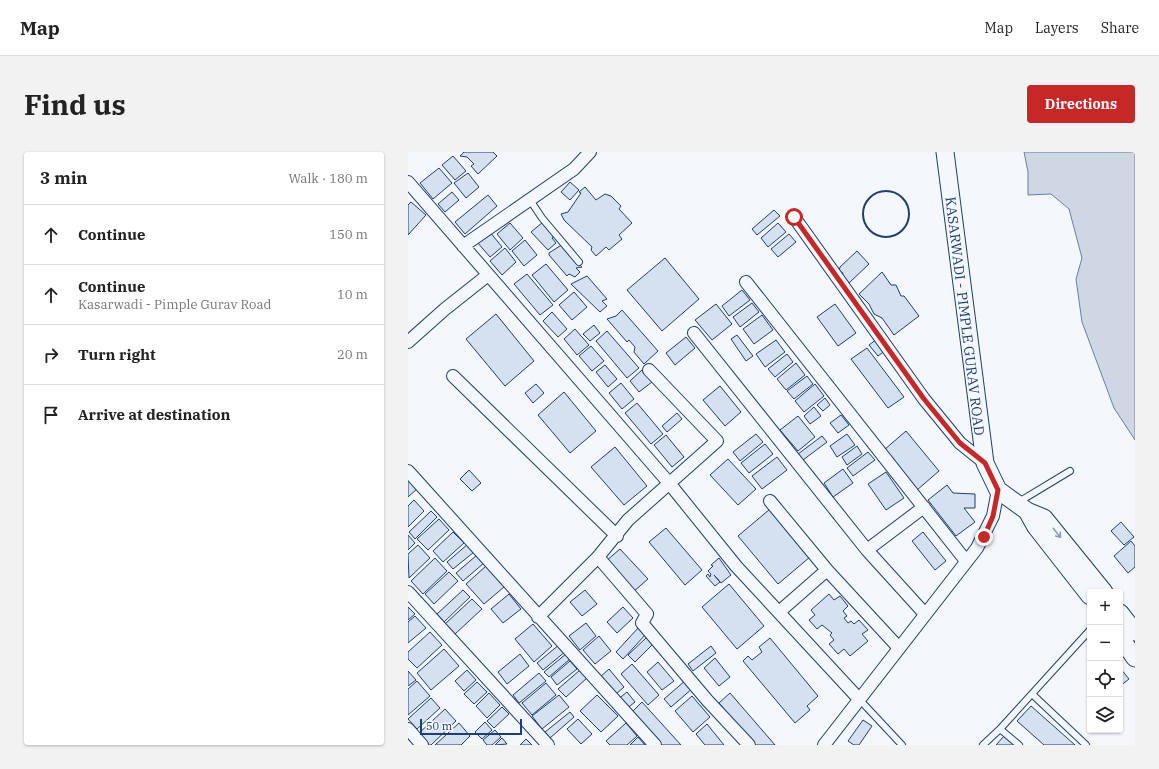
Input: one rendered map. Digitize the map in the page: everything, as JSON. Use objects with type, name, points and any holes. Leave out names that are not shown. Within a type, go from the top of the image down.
[{"type":"street","points":[[463,246],[574,169],[590,152]]},
{"type":"street","name":"KASARWADI - PIMPLE GURAV ROAD","points":[[945,152],[985,463],[998,490],[1021,507],[1044,518],[1102,589]]},
{"type":"street","points":[[408,182],[669,483],[736,566],[859,699]]},
{"type":"street","points":[[794,217],[929,405],[960,443],[985,463]]},
{"type":"street","points":[[408,342],[445,309],[488,276]]},
{"type":"street","points":[[746,282],[966,561]]},
{"type":"street","points":[[694,333],[867,550],[925,614]]},
{"type":"street","points":[[538,617],[598,557],[628,520],[717,441],[649,370]]},
{"type":"street","points":[[453,376],[616,536]]},
{"type":"street","points":[[408,471],[655,745]]},
{"type":"street","points":[[824,745],[984,537],[993,516],[998,490]]},
{"type":"street","points":[[770,501],[827,570],[899,648]]},
{"type":"street","points":[[867,550],[924,507]]},
{"type":"street","name":"KASARWADI - PIMPLE GURAV ROAD","points":[[1021,507],[1087,592]]},
{"type":"street","points":[[598,557],[647,614],[642,623],[707,700],[749,745]]},
{"type":"street","points":[[779,612],[827,570]]},
{"type":"street","points":[[408,592],[548,745]]},
{"type":"street","points":[[1123,616],[1135,632]]},
{"type":"street","points":[[1123,641],[1135,658]]},
{"type":"street","points":[[408,729],[422,745]]},
{"type":"lane","points":[[530,200],[542,218],[579,262]]},
{"type":"lane","points":[[1021,507],[1070,472]]},
{"type":"lane","points":[[983,745],[1087,633]]},
{"type":"lane","points":[[1032,694],[1086,745]]},
{"type":"lane","points":[[859,699],[902,745]]},
{"type":"lane","points":[[1000,728],[1020,745]]},
{"type":"shaded area","points":[[1024,152],[1135,152],[1135,440],[1114,408],[1082,322],[1076,279],[1082,258],[1069,209],[1051,194],[1028,195],[1028,172]]},
{"type":"building","points":[[464,152],[493,152],[497,156],[478,174],[471,166],[474,164],[467,157],[460,156]]},
{"type":"building","points":[[453,156],[466,171],[455,180],[442,165]]},
{"type":"building","points":[[439,168],[452,183],[433,199],[420,183]]},
{"type":"building","points":[[468,173],[479,187],[466,198],[454,183]]},
{"type":"building","points":[[570,182],[579,190],[570,200],[561,192]]},
{"type":"building","points":[[585,187],[596,200],[605,194],[611,196],[621,206],[619,209],[632,223],[619,235],[622,239],[609,250],[606,247],[596,256],[591,250],[592,247],[564,220],[561,214],[568,212],[581,193],[579,192]]},
{"type":"building","points":[[452,192],[459,200],[445,212],[438,204]]},
{"type":"building","points":[[488,195],[497,206],[465,234],[455,222]]},
{"type":"building","points":[[411,202],[426,215],[408,235],[408,205]]},
{"type":"building","points":[[774,210],[780,216],[757,235],[752,229]]},
{"type":"building","points":[[543,222],[555,236],[552,238],[556,243],[548,250],[531,232]]},
{"type":"building","points":[[510,223],[523,238],[510,250],[497,234]]},
{"type":"building","points":[[778,223],[786,232],[768,247],[761,238]]},
{"type":"building","points":[[490,232],[502,247],[490,257],[477,242]]},
{"type":"building","points":[[789,234],[796,242],[778,257],[771,249]]},
{"type":"building","points":[[525,240],[537,255],[524,266],[512,251]]},
{"type":"building","points":[[563,244],[568,250],[566,252],[582,267],[576,268],[580,272],[575,277],[569,274],[567,276],[549,255],[549,253]]},
{"type":"building","points":[[505,248],[516,262],[502,275],[490,261]]},
{"type":"building","points":[[857,251],[869,264],[848,284],[841,278],[843,273],[839,271],[840,267]]},
{"type":"building","points":[[665,258],[699,299],[662,331],[627,290]]},
{"type":"building","points":[[546,264],[568,290],[554,302],[532,275]]},
{"type":"building","points":[[882,272],[891,285],[896,285],[901,296],[904,296],[919,316],[894,335],[882,318],[874,314],[869,304],[859,294]]},
{"type":"building","points":[[527,274],[553,305],[540,315],[514,284]]},
{"type":"building","points":[[587,276],[607,299],[602,301],[607,306],[600,312],[571,284]]},
{"type":"building","points":[[742,290],[750,300],[729,316],[722,306]]},
{"type":"building","points":[[574,292],[587,307],[572,320],[559,305]]},
{"type":"building","points":[[752,303],[759,312],[740,327],[733,317]]},
{"type":"building","points":[[716,304],[732,324],[712,340],[695,320]]},
{"type":"building","points":[[835,304],[856,333],[838,346],[817,317]]},
{"type":"building","points":[[622,310],[658,351],[644,364],[634,352],[635,347],[629,340],[627,342],[607,319],[616,316]]},
{"type":"building","points":[[552,312],[567,329],[558,337],[543,321]]},
{"type":"building","points":[[496,314],[534,361],[505,386],[466,339]]},
{"type":"building","points":[[762,315],[773,330],[754,344],[743,329]]},
{"type":"building","points":[[594,325],[600,333],[590,341],[583,334]]},
{"type":"building","points":[[575,329],[589,345],[577,355],[564,339]]},
{"type":"building","points":[[607,331],[639,368],[627,378],[596,341]]},
{"type":"building","points":[[737,335],[753,356],[746,361],[731,339]]},
{"type":"building","points":[[686,337],[695,348],[675,365],[666,353]]},
{"type":"building","points":[[877,339],[886,350],[878,356],[869,345]]},
{"type":"building","points":[[776,340],[785,352],[765,367],[756,354]]},
{"type":"building","points":[[591,346],[604,361],[592,371],[579,356]]},
{"type":"building","points":[[867,348],[904,397],[888,408],[851,359]]},
{"type":"building","points":[[787,354],[793,362],[775,377],[768,369]]},
{"type":"building","points":[[796,363],[805,375],[786,390],[777,379]]},
{"type":"building","points":[[605,365],[617,379],[608,387],[596,372]]},
{"type":"building","points":[[642,370],[652,382],[639,392],[630,381]]},
{"type":"building","points":[[807,376],[813,384],[794,399],[787,391]]},
{"type":"building","points":[[621,383],[634,399],[622,409],[609,393]]},
{"type":"building","points":[[536,384],[544,393],[533,403],[525,393]]},
{"type":"building","points":[[815,384],[824,396],[804,412],[795,401]]},
{"type":"building","points":[[720,386],[741,412],[725,426],[703,400]]},
{"type":"building","points":[[564,392],[596,431],[570,453],[538,415]]},
{"type":"building","points":[[825,398],[830,405],[823,411],[817,405]]},
{"type":"building","points":[[637,403],[663,434],[651,444],[625,413]]},
{"type":"building","points":[[814,407],[821,416],[810,424],[804,416]]},
{"type":"building","points":[[677,413],[682,419],[667,432],[662,426]]},
{"type":"building","points":[[841,415],[849,425],[838,433],[830,423]]},
{"type":"building","points":[[798,416],[815,437],[798,451],[780,430]]},
{"type":"building","points":[[906,431],[939,471],[917,490],[884,450]]},
{"type":"building","points":[[756,434],[763,442],[740,461],[733,452]]},
{"type":"building","points":[[847,434],[855,445],[837,457],[830,446]]},
{"type":"building","points":[[666,435],[684,457],[672,467],[654,445]]},
{"type":"building","points":[[822,436],[827,442],[803,460],[798,454]]},
{"type":"building","points":[[765,444],[773,454],[749,473],[741,463]]},
{"type":"building","points":[[857,446],[862,454],[847,465],[842,457]]},
{"type":"building","points":[[615,447],[647,486],[624,505],[591,467]]},
{"type":"building","points":[[868,452],[875,460],[853,476],[847,468]]},
{"type":"building","points":[[777,457],[787,470],[762,489],[752,476]]},
{"type":"building","points":[[728,459],[756,489],[738,505],[710,475]]},
{"type":"building","points":[[843,469],[853,483],[833,497],[824,483]]},
{"type":"building","points":[[469,470],[481,483],[472,491],[460,479]]},
{"type":"building","points":[[886,472],[904,498],[886,510],[868,484]]},
{"type":"building","points":[[408,477],[418,488],[408,497]]},
{"type":"building","points":[[947,485],[953,493],[975,494],[975,508],[964,508],[975,522],[956,536],[928,500]]},
{"type":"building","points":[[414,500],[424,511],[408,527],[408,506]]},
{"type":"building","points":[[770,509],[810,557],[778,584],[738,536]]},
{"type":"building","points":[[431,511],[437,517],[415,539],[409,532]]},
{"type":"building","points":[[439,519],[449,530],[428,550],[417,539]]},
{"type":"building","points":[[1121,522],[1134,537],[1124,545],[1111,531]]},
{"type":"building","points":[[666,528],[702,570],[685,585],[649,542]]},
{"type":"building","points":[[453,532],[464,543],[443,562],[433,551]]},
{"type":"building","points":[[923,532],[946,561],[935,570],[912,541]]},
{"type":"building","points":[[408,535],[415,543],[408,550]]},
{"type":"building","points":[[1131,541],[1135,546],[1135,567],[1128,573],[1114,556]]},
{"type":"building","points":[[468,544],[474,552],[453,569],[447,562]]},
{"type":"building","points":[[418,545],[430,558],[409,578],[408,554]]},
{"type":"building","points":[[620,549],[648,579],[633,592],[606,561]]},
{"type":"building","points":[[477,555],[484,563],[463,581],[456,573]]},
{"type":"building","points":[[435,558],[447,571],[423,594],[411,581]]},
{"type":"building","points":[[719,558],[731,575],[721,583],[714,575],[720,582],[715,586],[706,576],[708,574],[710,577],[711,574],[708,571],[713,566],[711,565]]},
{"type":"building","points":[[486,566],[504,587],[484,604],[466,584]]},
{"type":"building","points":[[449,572],[458,581],[434,604],[425,594]]},
{"type":"building","points":[[729,584],[764,626],[737,649],[702,607]]},
{"type":"building","points":[[463,590],[470,597],[444,622],[437,614]]},
{"type":"building","points":[[585,590],[597,604],[582,616],[570,602]]},
{"type":"building","points":[[509,594],[521,609],[503,623],[491,609]]},
{"type":"building","points":[[829,594],[834,600],[840,596],[848,606],[843,611],[847,616],[844,618],[848,623],[851,621],[854,624],[859,620],[868,630],[862,634],[868,641],[850,656],[844,649],[838,654],[829,644],[834,640],[830,635],[832,633],[822,625],[817,629],[809,620],[815,615],[811,610]]},
{"type":"building","points":[[472,599],[482,609],[455,634],[445,624]]},
{"type":"building","points":[[408,607],[415,614],[408,620]]},
{"type":"building","points":[[623,607],[633,618],[617,633],[607,622]]},
{"type":"building","points":[[415,616],[426,628],[408,643],[408,622]]},
{"type":"building","points":[[586,623],[596,636],[580,650],[569,636]]},
{"type":"building","points":[[533,624],[552,646],[534,662],[515,639]]},
{"type":"building","points":[[639,627],[646,634],[623,659],[616,652]]},
{"type":"building","points":[[430,632],[442,645],[417,668],[408,659],[408,652]]},
{"type":"building","points":[[599,636],[611,651],[595,664],[583,650]]},
{"type":"building","points":[[647,637],[654,643],[635,662],[628,655]]},
{"type":"building","points":[[770,638],[818,696],[807,706],[810,710],[795,723],[743,661],[748,656],[752,660],[762,652],[759,647]]},
{"type":"building","points":[[560,644],[566,651],[543,670],[537,663]]},
{"type":"building","points":[[711,646],[716,653],[693,671],[688,664]]},
{"type":"building","points":[[444,649],[459,666],[431,690],[417,673]]},
{"type":"building","points":[[520,654],[529,666],[507,684],[498,672]]},
{"type":"building","points":[[566,654],[570,659],[549,677],[544,672]]},
{"type":"building","points":[[715,658],[730,677],[719,686],[704,668]]},
{"type":"building","points":[[570,661],[577,669],[557,685],[551,677]]},
{"type":"building","points":[[658,662],[674,681],[662,690],[647,672]]},
{"type":"building","points":[[632,664],[659,695],[648,705],[621,674]]},
{"type":"building","points":[[609,669],[624,687],[615,695],[600,677]]},
{"type":"building","points":[[467,670],[476,680],[464,691],[455,681]]},
{"type":"building","points":[[580,670],[587,678],[566,697],[558,689]]},
{"type":"building","points":[[408,671],[416,680],[408,686]]},
{"type":"building","points":[[1123,672],[1129,679],[1123,684]]},
{"type":"building","points":[[539,673],[546,681],[519,703],[513,695]]},
{"type":"building","points":[[686,680],[693,688],[671,707],[664,699]]},
{"type":"building","points":[[417,681],[430,696],[408,715],[408,689]]},
{"type":"building","points":[[477,682],[487,692],[474,704],[464,694]]},
{"type":"building","points":[[546,683],[556,695],[532,715],[522,703]]},
{"type":"building","points":[[627,692],[635,702],[625,710],[617,700]]},
{"type":"building","points":[[489,693],[500,705],[487,718],[476,706]]},
{"type":"building","points":[[730,693],[775,745],[755,745],[719,703]]},
{"type":"building","points":[[559,695],[569,707],[542,729],[532,716]]},
{"type":"building","points":[[597,695],[618,716],[601,732],[580,711]]},
{"type":"building","points":[[692,696],[710,717],[693,732],[675,711]]},
{"type":"building","points":[[431,698],[440,708],[417,729],[408,719]]},
{"type":"building","points":[[642,702],[681,745],[660,745],[631,713]]},
{"type":"building","points":[[1031,706],[1075,745],[1044,745],[1017,721]]},
{"type":"building","points":[[502,707],[509,714],[494,728],[487,721]]},
{"type":"building","points":[[445,709],[456,721],[431,745],[427,745],[417,735]]},
{"type":"building","points":[[570,712],[574,717],[550,738],[545,732]]},
{"type":"building","points":[[578,719],[592,734],[581,744],[567,729]]},
{"type":"building","points":[[863,720],[872,726],[859,745],[854,745],[848,741]]},
{"type":"building","points":[[485,722],[492,730],[482,739],[475,732]]},
{"type":"building","points":[[459,723],[470,736],[461,745],[435,745]]},
{"type":"building","points":[[626,723],[637,736],[627,745],[610,745],[606,741]]},
{"type":"building","points":[[707,724],[724,745],[705,745],[696,734]]},
{"type":"building","points":[[495,730],[501,737],[492,745],[487,745],[483,740]]},
{"type":"building","points":[[1005,735],[1016,745],[996,745]]},
{"type":"building","points":[[638,737],[645,745],[630,745]]},
{"type":"building","points":[[502,738],[507,744],[495,745]]},
{"type":"building","points":[[526,739],[532,745],[520,745]]},
{"type":"wall","points":[[882,191],[890,191],[899,195],[905,201],[909,214],[905,227],[899,233],[890,237],[882,237],[873,233],[867,227],[863,218],[863,210],[867,201],[873,195],[882,191]]},
{"type":"route","points":[[794,217],[924,399],[960,443],[985,463],[998,490],[993,516],[984,537]]}]
